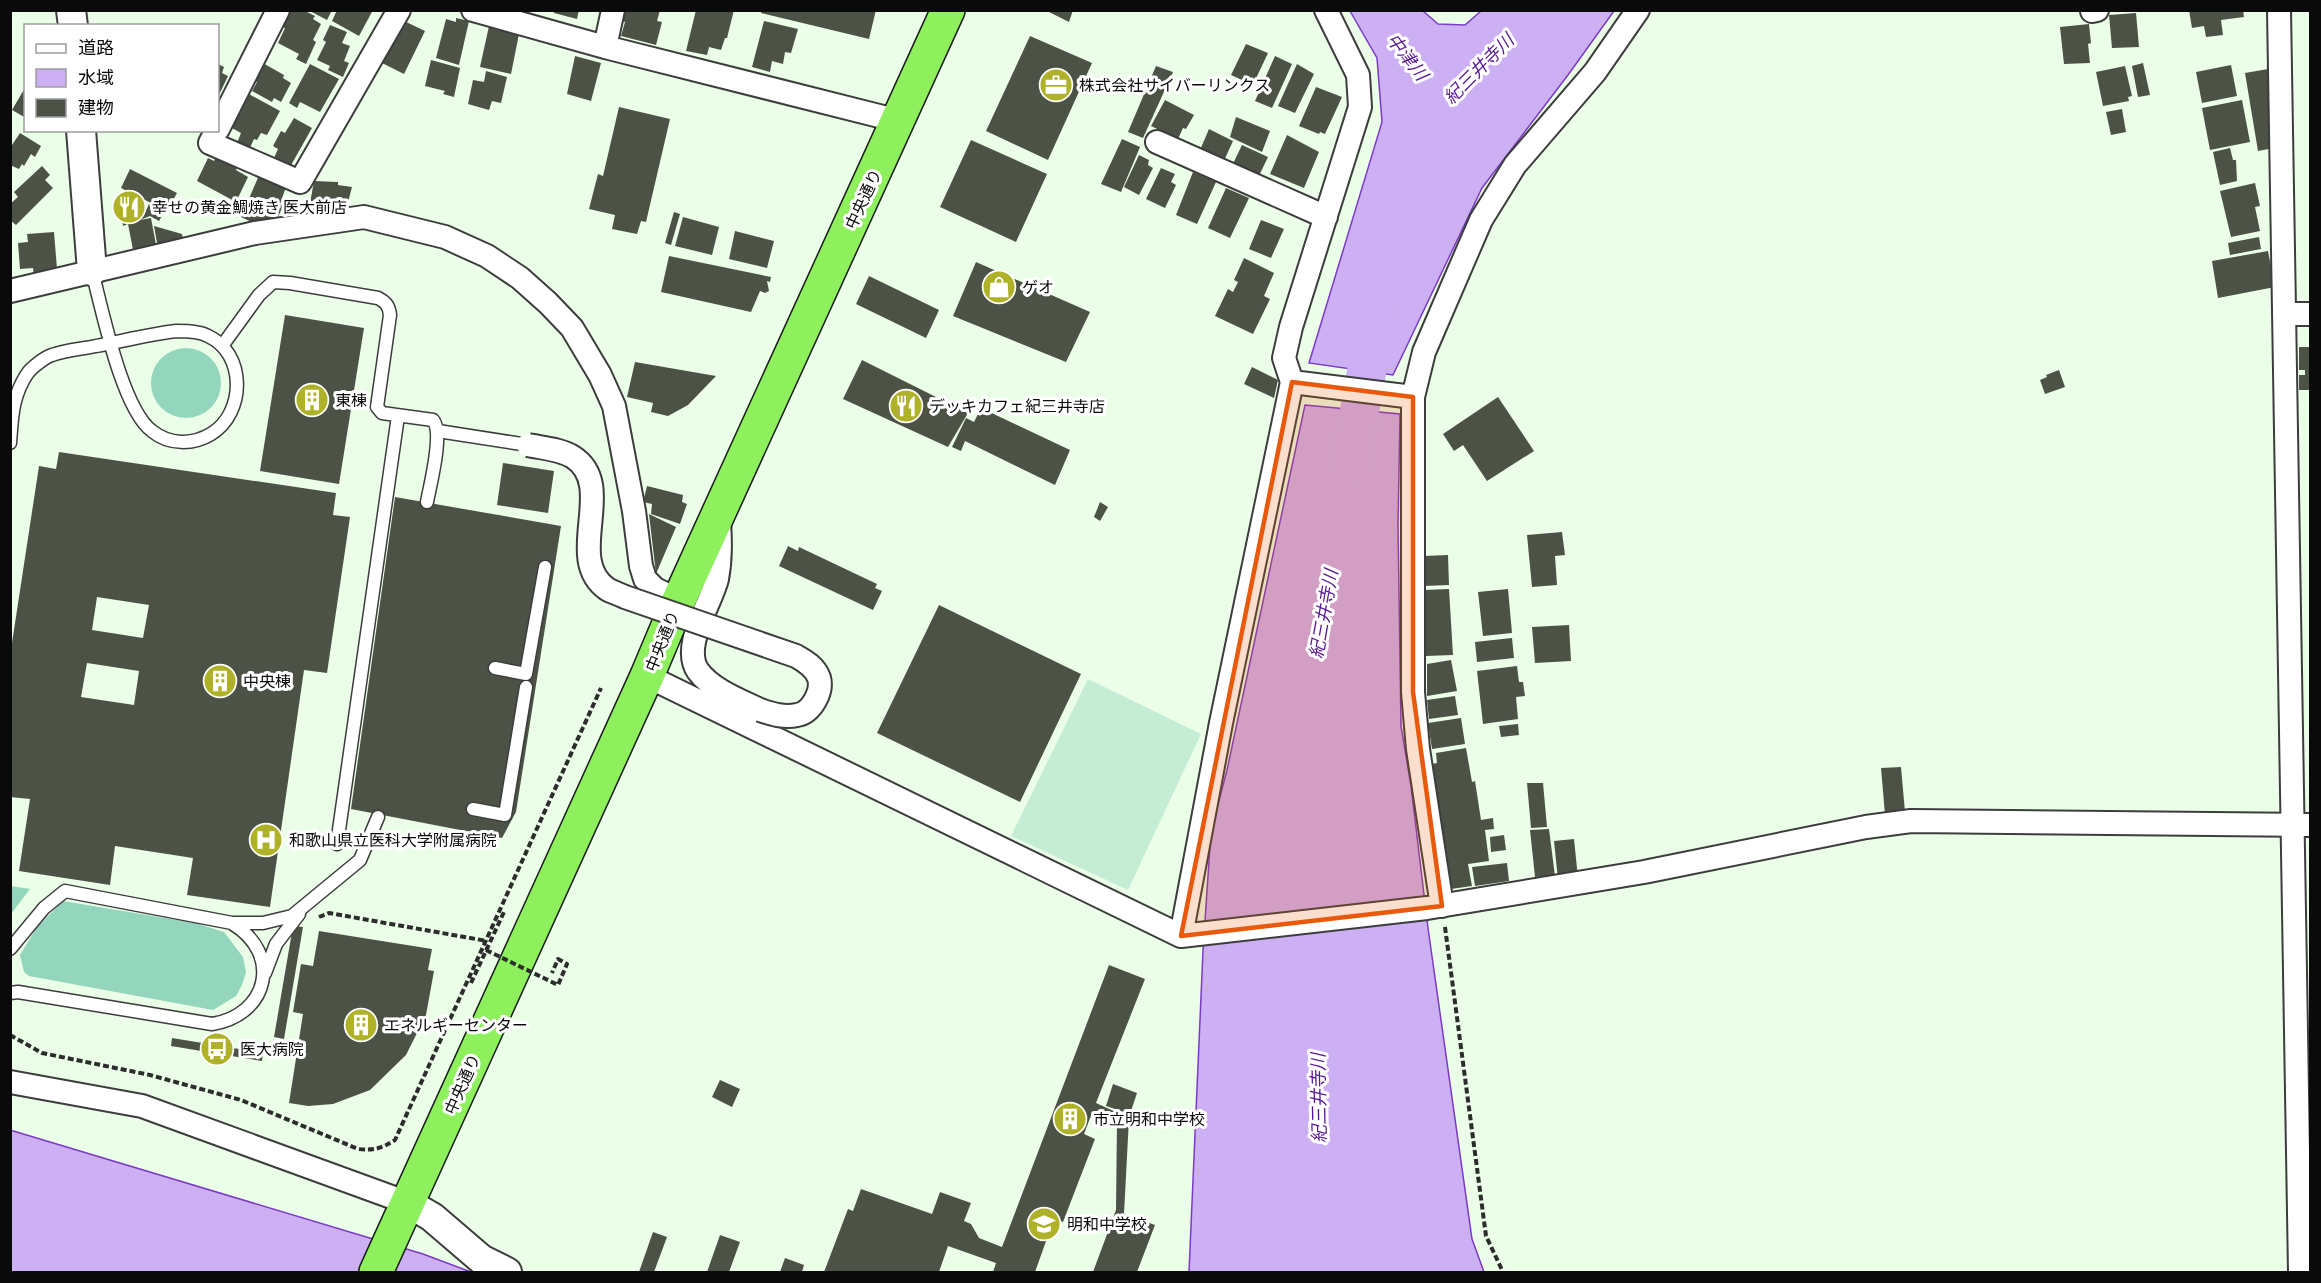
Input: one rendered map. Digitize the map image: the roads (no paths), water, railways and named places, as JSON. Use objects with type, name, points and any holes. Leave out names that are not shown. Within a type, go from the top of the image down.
[{"type":"highway","name":"中央通り","points":[[376,1272],[948,10]]},
{"type":"street","points":[[219,126],[278,10]]},
{"type":"street","points":[[216,132],[210,143],[300,182],[399,10]]},
{"type":"street","points":[[473,10],[605,47],[899,121]]},
{"type":"street","points":[[605,47],[614,10]]},
{"type":"street","points":[[1188,935],[1221,723],[1298,382],[1284,358],[1291,327],[1360,107],[1358,75],[1326,10]]},
{"type":"street","points":[[1435,907],[1413,692],[1405,396],[1481,220],[1515,165],[1595,72],[1638,10]]},
{"type":"street","points":[[2092,11],[2097,10]]},
{"type":"street","points":[[2279,10],[2284,314],[2302,826],[2300,1272]]},
{"type":"street","points":[[81,132],[92,271]]},
{"type":"street","points":[[1157,142],[1326,217]]},
{"type":"street","points":[[10,291],[255,233],[364,217],[445,237],[487,256],[520,278],[564,319],[572,328],[600,375],[614,406],[645,579],[655,589],[679,600]]},
{"type":"street","points":[[2284,314],[2310,314]]},
{"type":"street","points":[[1298,382],[1405,396]]},
{"type":"street","points":[[528,445],[554,450],[573,457],[587,471],[594,496],[588,542],[593,571],[606,588],[624,597],[796,656],[809,664],[819,678],[819,688],[808,711],[799,715],[782,716],[760,710],[709,684],[697,669],[693,659],[694,642],[716,582],[721,558],[718,514]]},
{"type":"street","points":[[648,676],[1188,935],[1435,907],[1644,872],[1866,827],[1911,821],[2302,826]]},
{"type":"street","points":[[10,1082],[142,1106],[402,1217],[445,1227],[481,1259],[507,1272]]},
{"type":"lane","points":[[10,443],[12,405],[28,372],[51,355],[111,343],[179,331],[207,335],[222,346],[233,363],[238,388],[236,403],[226,420],[212,433],[190,442],[169,440],[151,431],[136,412],[111,343],[92,271]]},
{"type":"lane","points":[[222,346],[259,295],[273,282],[378,298],[385,302],[390,315],[377,407],[382,413],[433,420],[437,425],[427,502]]},
{"type":"lane","points":[[337,844],[398,416]]},
{"type":"lane","points":[[438,431],[528,445]]},
{"type":"lane","points":[[495,668],[525,674],[545,567]]},
{"type":"lane","points":[[473,809],[505,815],[526,687]]},
{"type":"lane","points":[[10,949],[44,908],[65,891],[232,923],[264,923],[292,916],[360,860],[379,818],[361,862],[294,918],[276,944],[260,992],[246,1010],[227,1022],[212,1024],[18,992],[10,993]]},
{"type":"lane","points":[[232,923],[246,932],[257,945],[263,960],[264,977]]},
{"type":"water","name":"中津川","points":[[1350,11],[1423,11],[1438,24],[1465,25],[1481,11],[1614,11],[1482,188],[1393,375],[1309,363],[1382,122],[1377,58]]},
{"type":"water","points":[[1305,405],[1400,414],[1398,526],[1401,726],[1472,1239],[1484,1272],[1189,1272],[1203,951],[1211,831],[1227,770]]},
{"type":"water","points":[[10,1130],[423,1254],[471,1272],[11,1272]]},
{"type":"waterway","name":"紀三井寺川","points":[[1350,463],[1376,320]]},
{"type":"place","name":"株式会社サイバーリンクス","points":[[1056,85]]},
{"type":"place","name":"幸せの黄金鯛焼き 医大前店","points":[[129,207]]},
{"type":"place","name":"ゲオ","points":[[999,287]]},
{"type":"place","name":"東棟","points":[[312,400]]},
{"type":"place","name":"デッキカフェ紀三井寺店","points":[[906,406]]},
{"type":"place","name":"中央棟","points":[[220,681]]},
{"type":"place","name":"和歌山県立医科大学附属病院","points":[[266,840]]},
{"type":"place","name":"エネルギーセンター","points":[[361,1025]]},
{"type":"place","name":"医大病院","points":[[217,1049]]},
{"type":"place","name":"市立明和中学校","points":[[1070,1119]]},
{"type":"place","name":"明和中学校","points":[[1044,1224]]}]
